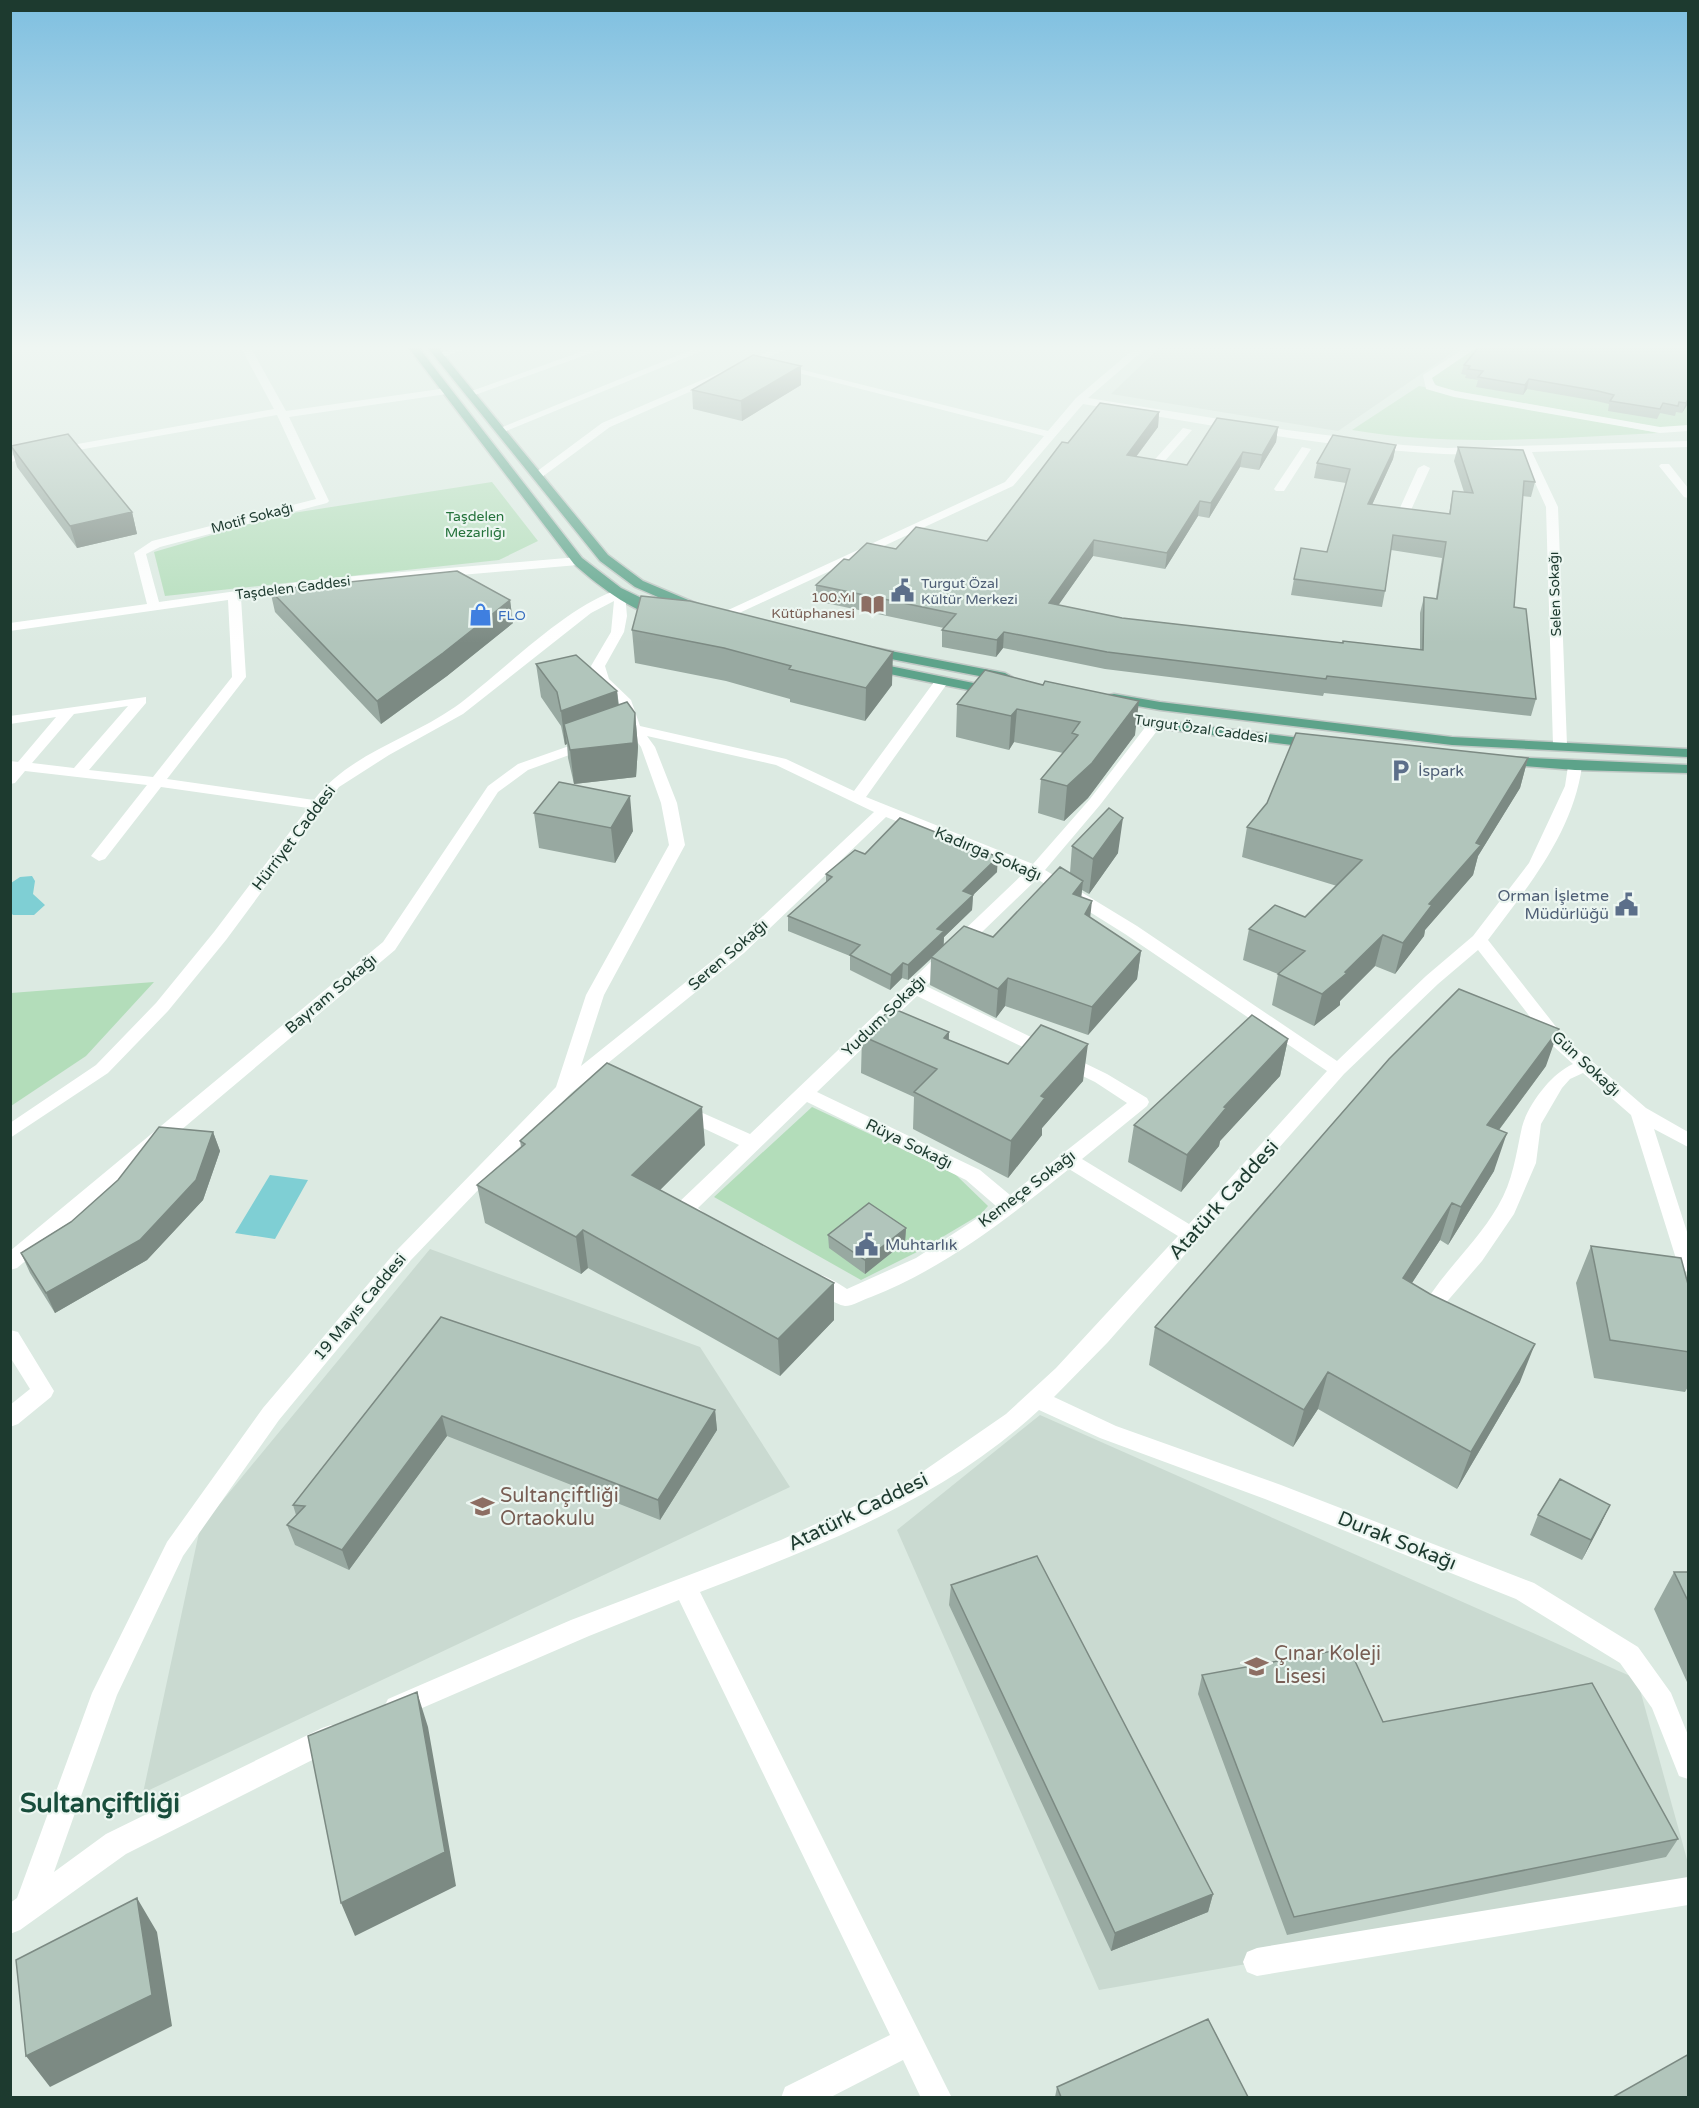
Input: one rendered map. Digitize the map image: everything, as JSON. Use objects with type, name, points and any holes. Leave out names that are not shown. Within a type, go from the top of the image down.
[{"type":"main road","points":[[490,446],[578,561],[596,579],[619,594],[678,619]]},
{"type":"main road","points":[[514,446],[604,558],[639,584],[719,617],[740,622]]},
{"type":"main road","points":[[578,561],[604,558]]},
{"type":"main road","points":[[619,594],[639,584]]},
{"type":"main road","points":[[850,647],[1016,680]]},
{"type":"main road","points":[[861,664],[1004,694]]},
{"type":"main road","points":[[942,681],[952,667]]},
{"type":"main road","name":"Turgut Özal Caddesi","points":[[1104,696],[1171,708],[1429,738],[1689,753]]},
{"type":"main road","name":"Turgut Özal Caddesi","points":[[1101,713],[1155,724],[1327,745]]},
{"type":"main road","points":[[1560,745],[1575,766]]},
{"type":"main road","points":[[1486,760],[1575,766],[1689,769]]},
{"type":"street","points":[[10,459],[85,446]]},
{"type":"street","name":"Motif Sokağı","points":[[154,607],[140,553],[156,544],[323,501],[298,446]]},
{"type":"street","points":[[538,475],[577,446]]},
{"type":"street","points":[[719,617],[1009,484],[1043,446]]},
{"type":"street","points":[[1153,468],[1172,446]]},
{"type":"street","points":[[1390,446],[1447,451],[1592,446]]},
{"type":"street","name":"Selen Sokağı","points":[[1526,448],[1552,507],[1560,745]]},
{"type":"street","points":[[1280,489],[1306,449]]},
{"type":"street","points":[[1665,466],[1689,495]]},
{"type":"street","points":[[1405,510],[1424,468]]},
{"type":"street","name":"Taşdelen Caddesi","points":[[10,627],[321,583],[578,561]]},
{"type":"street","name":"19 Mayıs Caddesi","points":[[19,1914],[105,1693],[175,1549],[271,1414],[404,1255],[564,1089],[595,995],[676,845],[669,803],[648,747],[634,728],[624,700],[603,681],[598,666],[616,636],[623,617],[619,594]]},
{"type":"street","name":"Hürriyet Caddesi","points":[[10,1132],[102,1069],[162,1007],[220,936],[334,784],[384,752],[458,711],[586,610],[619,594]]},
{"type":"street","points":[[99,856],[238,677],[234,596]]},
{"type":"street","points":[[857,798],[942,681]]},
{"type":"street","points":[[10,720],[141,700],[78,773]]},
{"type":"street","points":[[10,780],[17,766],[70,710]]},
{"type":"street","name":"Yudum Sokağı","points":[[715,1226],[684,1209],[913,987],[1036,872],[1095,802],[1155,724]]},
{"type":"street","name":"Bayram Sokağı","points":[[10,1263],[389,946],[493,789],[523,766],[634,728]]},
{"type":"street","name":"Kadırga Sokağı","points":[[634,728],[781,762],[884,811],[1036,872],[1131,930],[1338,1070]]},
{"type":"street","points":[[17,766],[157,782],[317,805]]},
{"type":"street","name":"Atatürk Caddesi","points":[[382,1713],[580,1628],[789,1547],[917,1488],[1014,1420],[1065,1374],[1338,1070],[1432,980],[1479,940],[1537,864],[1572,786],[1575,766]]},
{"type":"street","name":"Seren Sokağı","points":[[564,1089],[738,949],[884,811]]},
{"type":"street","name":"Gün Sokağı","points":[[1479,940],[1558,1041],[1639,1112],[1689,1140]]},
{"type":"street","name":"Kemeçe Sokağı","points":[[795,1270],[846,1298],[913,1270],[1008,1205],[1140,1102],[1101,1077],[913,987]]},
{"type":"street","points":[[1425,1323],[1436,1301],[1475,1256],[1489,1232],[1507,1209],[1526,1163],[1532,1124],[1555,1084],[1564,1075],[1585,1065]]},
{"type":"street","points":[[590,1068],[611,1078]]},
{"type":"street","name":"Rüya Sokağı","points":[[804,1093],[972,1175],[1008,1205]]},
{"type":"street","points":[[666,1103],[752,1143]]},
{"type":"street","points":[[1639,1112],[1689,1265]]},
{"type":"street","points":[[1067,1159],[1192,1235]]},
{"type":"street","points":[[10,1338],[43,1391],[10,1418]]},
{"type":"street","name":"Durak Sokağı","points":[[1037,1399],[1108,1432],[1273,1492],[1525,1591],[1629,1655],[1662,1701],[1689,1767]]},
{"type":"street","points":[[685,1587],[937,2097]]},
{"type":"street","points":[[19,1914],[116,1844],[349,1727]]},
{"type":"street","points":[[1257,1962],[1689,1891]]},
{"type":"street","points":[[796,2097],[909,2041]]},
{"type":"shaded area","name":"Sultançiftliği Ortaokulu","points":[[430,1249],[700,1347],[790,1487],[143,1793],[200,1528]]},
{"type":"shaded area","points":[[1040,1415],[1637,1679],[1688,1863],[1688,1886],[1099,1990],[897,1530]]},
{"type":"green space","name":"Taşdelen Mezarlığı","points":[[492,482],[538,541],[499,560],[165,596],[154,552],[280,515]]},
{"type":"green space","points":[[154,982],[86,1056],[11,1106],[11,993]]},
{"type":"green space","points":[[812,1107],[955,1174],[988,1206],[981,1214],[919,1251],[861,1280],[714,1197]]},
{"type":"water","points":[[32,876],[35,881],[33,894],[45,905],[34,915],[13,915],[11,913],[11,883],[20,877]]},
{"type":"water","points":[[270,1175],[308,1180],[275,1239],[235,1233]]},
{"type":"building","points":[[11,446],[78,446],[132,512],[70,526]]},
{"type":"building","points":[[1059,446],[1133,446],[1127,455],[1187,465],[1199,446],[1267,446],[1262,455],[1243,452],[1211,503],[1200,501],[1167,553],[1094,540],[1049,603],[1122,618],[1423,650],[1424,597],[1437,599],[1446,542],[1393,535],[1385,591],[1294,579],[1301,548],[1327,552],[1350,469],[1317,463],[1327,446],[1395,446],[1368,504],[1450,514],[1453,491],[1473,493],[1458,447],[1523,450],[1535,482],[1524,481],[1514,607],[1526,609],[1536,699],[1327,676],[1326,679],[1107,652],[1004,632],[997,640],[942,630],[956,614],[816,585],[844,559],[849,560],[867,543],[896,549],[916,527],[987,541]]},
{"type":"building","points":[[457,571],[510,600],[377,701],[270,590]]},
{"type":"building","points":[[641,596],[690,601],[893,652],[866,688],[789,669],[791,666],[724,648],[632,630]]},
{"type":"building","points":[[576,655],[617,691],[561,711],[557,692],[536,664]]},
{"type":"building","points":[[985,670],[1043,685],[1045,681],[1139,701],[1092,763],[1067,786],[1041,779],[1078,735],[1072,733],[1080,722],[1017,709],[1011,716],[957,704]]},
{"type":"building","points":[[627,702],[635,713],[633,743],[570,750],[564,724]]},
{"type":"building","points":[[1296,733],[1528,758],[1476,843],[1481,845],[1429,904],[1432,905],[1403,943],[1383,935],[1345,972],[1347,973],[1322,994],[1278,974],[1305,951],[1249,929],[1275,905],[1305,917],[1362,860],[1247,827],[1267,803]]},
{"type":"building","points":[[559,782],[630,796],[611,828],[534,813]]},
{"type":"building","points":[[1109,808],[1123,818],[1093,859],[1072,846]]},
{"type":"building","points":[[900,818],[998,857],[963,891],[973,895],[937,929],[944,931],[908,965],[903,963],[891,975],[850,955],[860,945],[788,916],[832,877],[826,874],[855,850],[865,854]]},
{"type":"building","points":[[1060,867],[1083,881],[1073,894],[1092,901],[1085,914],[1141,951],[1092,1007],[1008,978],[998,989],[931,957],[964,926],[993,937]]},
{"type":"building","points":[[1459,989],[1559,1029],[1487,1125],[1507,1133],[1461,1207],[1452,1203],[1403,1278],[1430,1294],[1535,1344],[1471,1452],[1328,1372],[1304,1410],[1155,1327],[1389,1059]]},
{"type":"building","points":[[892,1008],[949,1032],[944,1038],[1008,1064],[1041,1025],[1088,1044],[1041,1096],[1045,1098],[1011,1141],[914,1092],[937,1069],[862,1036]]},
{"type":"building","points":[[1252,1015],[1288,1039],[1224,1107],[1226,1108],[1187,1155],[1134,1125]]},
{"type":"building","points":[[607,1063],[702,1107],[632,1175],[834,1283],[778,1339],[583,1230],[576,1237],[477,1185],[525,1144],[520,1141]]},
{"type":"building","points":[[159,1127],[213,1132],[196,1180],[140,1240],[46,1293],[21,1253],[71,1222],[118,1180]]},
{"type":"building","points":[[869,1203],[906,1228],[865,1260],[828,1235]]},
{"type":"building","points":[[1591,1246],[1681,1258],[1689,1288],[1689,1352],[1610,1340]]},
{"type":"building","points":[[441,1317],[715,1410],[658,1500],[442,1416],[342,1550],[287,1525],[305,1506],[293,1505]]},
{"type":"building","points":[[1560,1479],[1610,1505],[1591,1540],[1538,1515]]},
{"type":"building","points":[[1037,1556],[1213,1894],[1115,1933],[951,1585]]},
{"type":"building","points":[[1674,1572],[1689,1572],[1689,1603]]},
{"type":"building","points":[[1349,1648],[1383,1722],[1592,1683],[1678,1839],[1294,1917],[1202,1675]]},
{"type":"building","points":[[417,1692],[445,1852],[341,1903],[308,1736]]},
{"type":"building","points":[[137,1898],[152,1995],[26,2056],[16,1960]]},
{"type":"building","points":[[1208,2019],[1248,2097],[1061,2097],[1057,2087]]},
{"type":"building","points":[[1689,2054],[1689,2097],[1613,2097]]},
{"type":"place","name":"Turgut Özal Kültür Merkezi","points":[[903,591]]},
{"type":"place","name":"100.Yıl Kütüphanesi","points":[[873,605]]},
{"type":"place","name":"FLO","points":[[480,615]]},
{"type":"place","name":"İspark","points":[[1400,771]]},
{"type":"place","name":"Orman İşletme Müdürlüğü","points":[[1627,905]]},
{"type":"place","name":"Muhtarlık","points":[[867,1245]]},
{"type":"place","name":"Sultançiftliği Ortaokulu","points":[[482,1507]]},
{"type":"place","name":"Çınar Koleji Lisesi","points":[[1256,1666]]},
{"type":"district","name":"Sultançiftliği","points":[[100,1803]]}]
